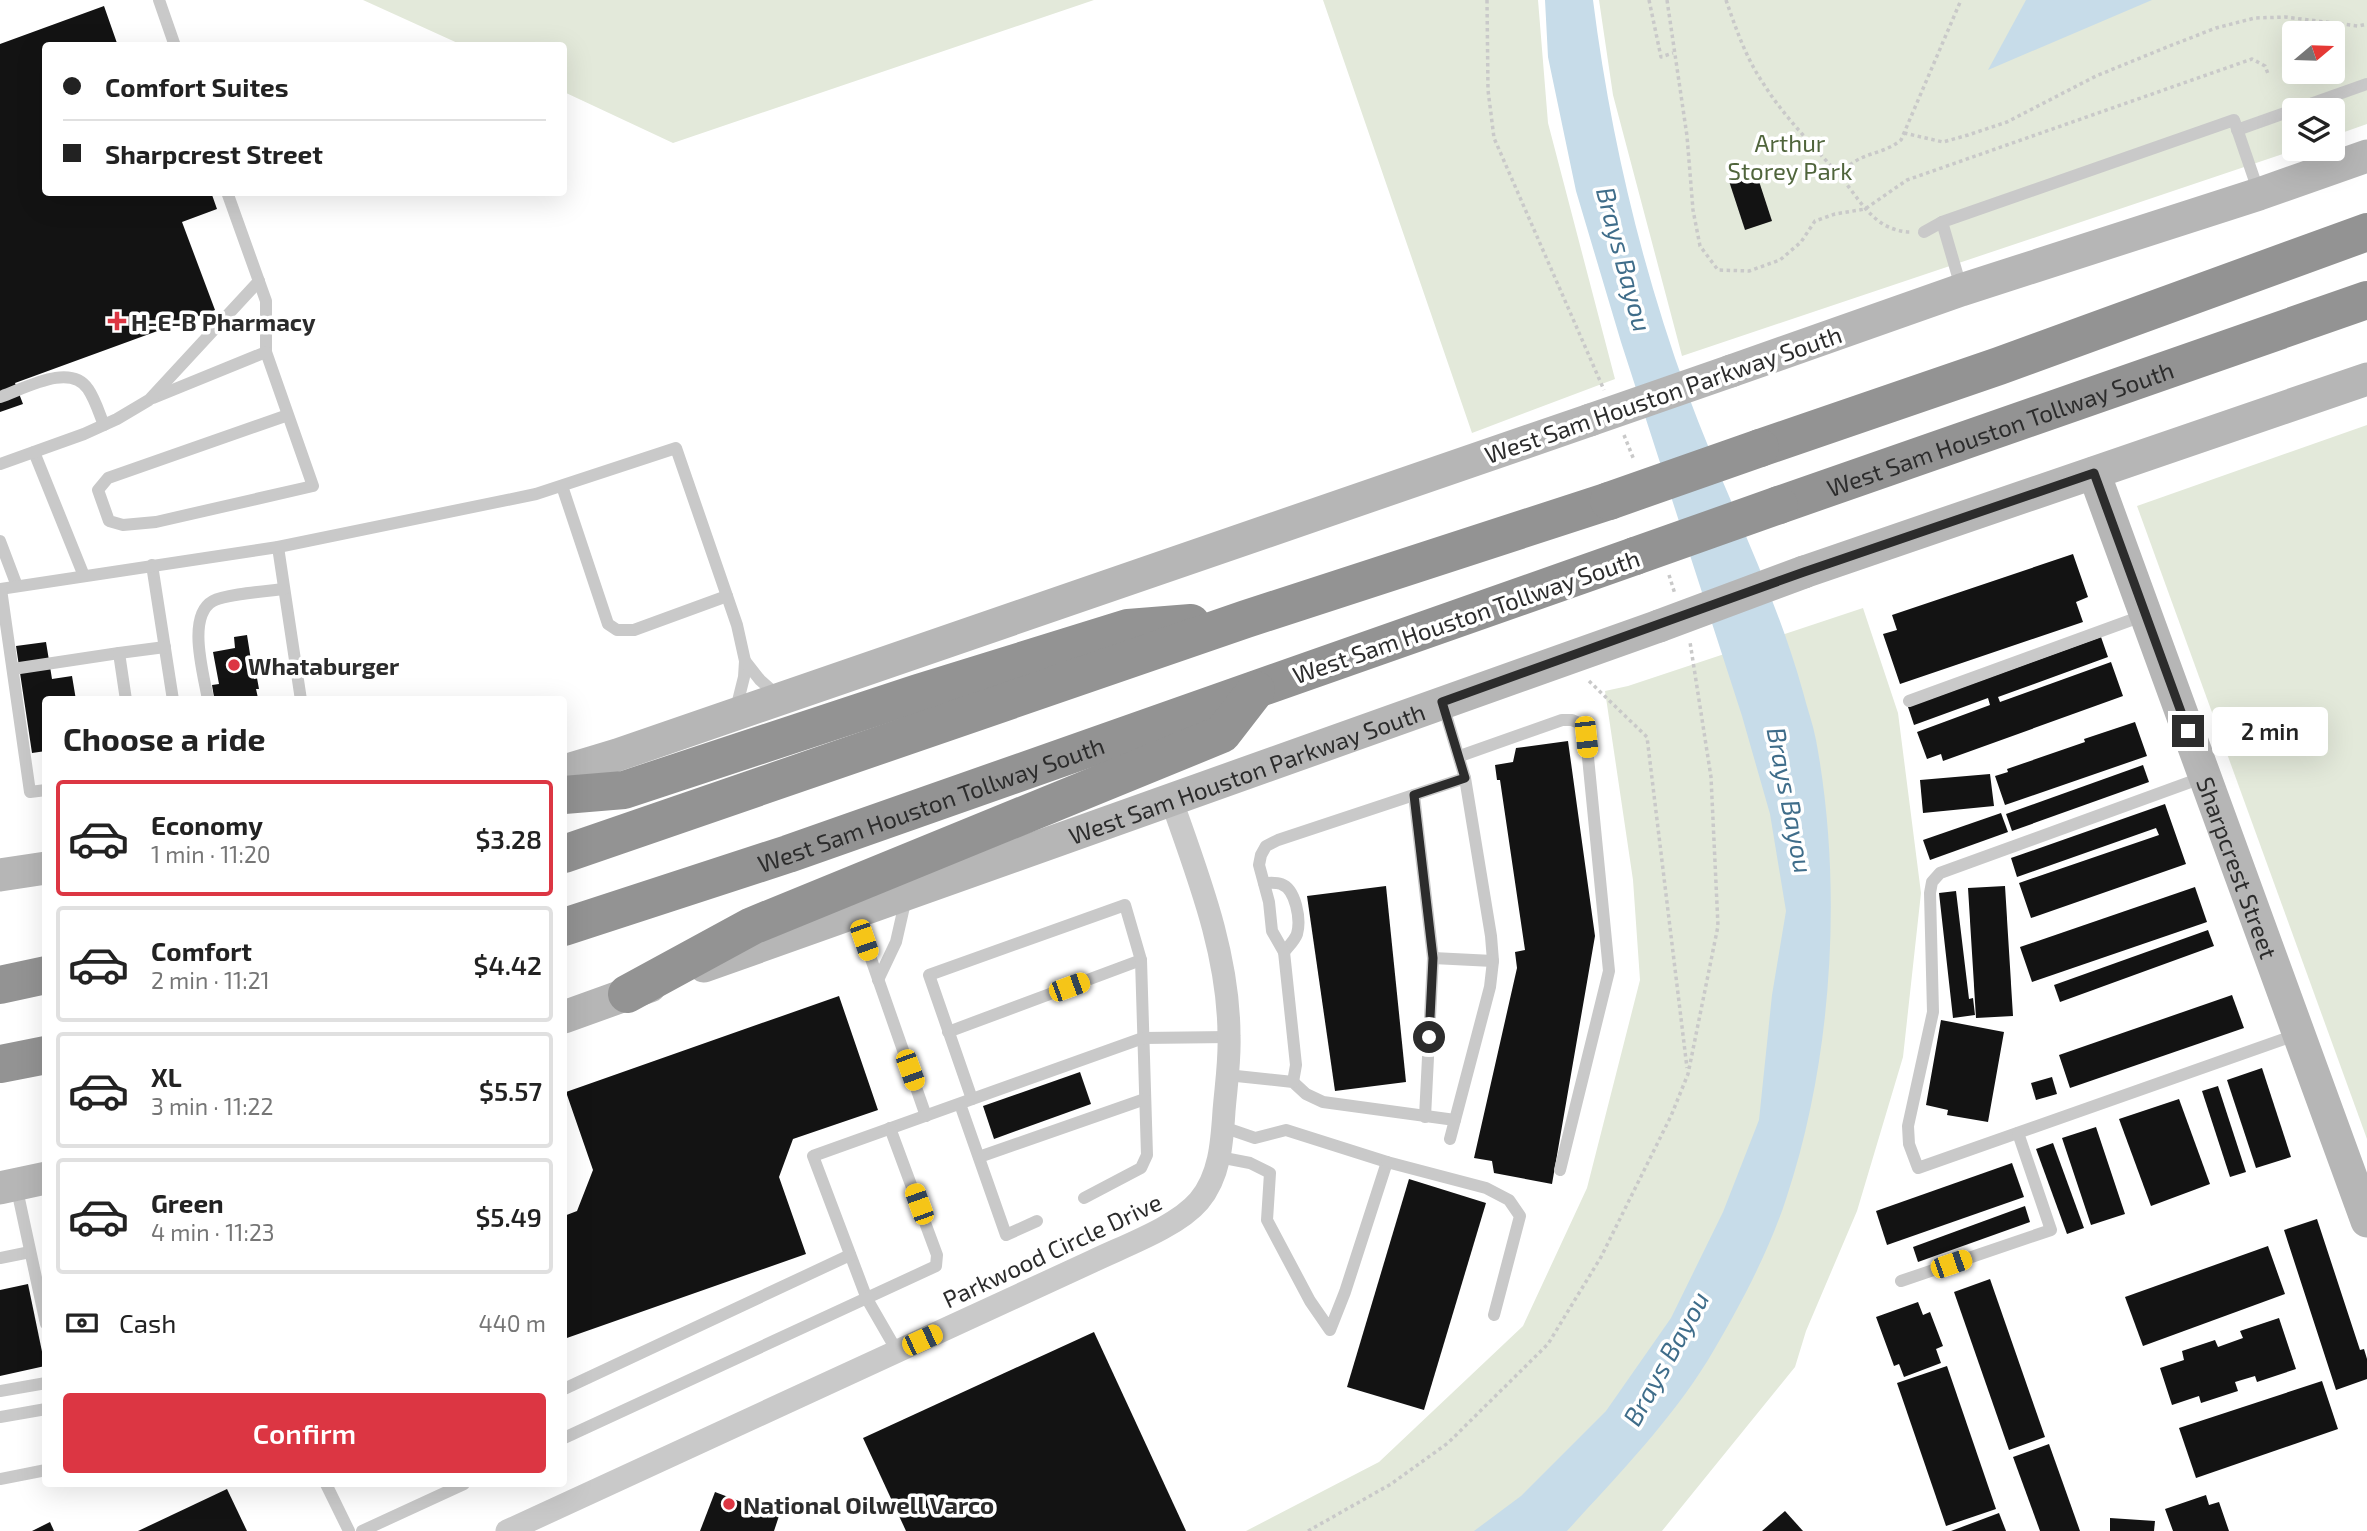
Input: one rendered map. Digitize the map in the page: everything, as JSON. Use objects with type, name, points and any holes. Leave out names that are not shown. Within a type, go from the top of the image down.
[{"type":"highway","points":[[567,853],[1245,619],[1609,501],[1999,366],[2367,232]]},
{"type":"highway","name":"West Sam Houston Tollway South","points":[[567,926],[788,854],[2367,300]]},
{"type":"highway","points":[[567,795],[624,790],[918,693],[1128,628],[1245,619]]},
{"type":"highway","points":[[627,994],[752,926],[1222,734],[1256,690]]},
{"type":"highway","points":[[0,985],[42,976]]},
{"type":"highway","points":[[0,1064],[42,1056]]},
{"type":"main road","name":"West Sam Houston Parkway South","points":[[567,770],[1591,420],[1961,290],[2259,194],[2367,156]]},
{"type":"main road","name":"West Sam Houston Parkway South","points":[[567,1016],[1804,572],[2367,379]]},
{"type":"main road","name":"Sharpcrest Street","points":[[2094,473],[2367,1221]]},
{"type":"main road","points":[[0,875],[42,869]]},
{"type":"street","name":"Parkwood Circle Drive","points":[[507,1531],[1184,1217],[1200,1200],[1212,1179],[1219,1157],[1229,1037],[1220,956],[1205,898],[1171,799]]},
{"type":"lane","points":[[159,0],[174,42]]},
{"type":"lane","points":[[2237,130],[2367,84]]},
{"type":"lane","points":[[1924,232],[1942,222],[2234,120],[2259,194]]},
{"type":"lane","points":[[228,196],[266,301],[266,352],[313,486],[156,522],[122,525],[109,521],[98,490],[108,478],[288,415]]},
{"type":"lane","points":[[1942,222],[1961,290]]},
{"type":"lane","points":[[149,400],[259,281]]},
{"type":"lane","points":[[0,464],[104,425],[149,400],[266,352]]},
{"type":"lane","points":[[0,397],[55,377],[73,377],[89,391],[104,425]]},
{"type":"lane","points":[[42,790],[30,792],[0,589],[278,547],[536,494],[676,448],[737,625],[744,661],[744,677],[734,715]]},
{"type":"lane","points":[[34,452],[85,576]]},
{"type":"lane","points":[[562,486],[608,624],[617,630],[634,630],[727,596]]},
{"type":"lane","points":[[0,541],[17,586]]},
{"type":"lane","points":[[278,547],[300,696]]},
{"type":"lane","points":[[152,565],[172,696]]},
{"type":"lane","points":[[207,696],[198,636],[204,609],[214,600],[284,589]]},
{"type":"lane","points":[[1909,702],[2145,615]]},
{"type":"lane","points":[[13,669],[165,647]]},
{"type":"lane","points":[[119,653],[125,696]]},
{"type":"lane","points":[[744,661],[780,699]]},
{"type":"lane","points":[[1442,702],[1465,778],[1493,961],[1490,987],[1450,1139]]},
{"type":"lane","points":[[1460,756],[1562,720],[1581,724],[1586,737],[1609,971],[1560,1170]]},
{"type":"lane","points":[[2205,777],[1940,873],[1932,882],[1933,1012],[1908,1126],[1909,1144],[1918,1168],[2298,1033]]},
{"type":"lane","points":[[1293,1082],[1296,1065],[1284,952],[1272,932],[1269,902],[1259,865],[1266,846],[1465,778]]},
{"type":"lane","points":[[1414,795],[1433,958],[1424,1117]]},
{"type":"lane","points":[[1264,883],[1280,883],[1289,889],[1294,900],[1297,936],[1284,952]]},
{"type":"lane","points":[[878,980],[896,942],[906,894]]},
{"type":"lane","points":[[1037,1221],[1006,1235],[979,1157],[948,1032],[929,975],[1125,905],[1141,960],[1147,1156],[1141,1168],[1084,1198]]},
{"type":"lane","points":[[854,912],[926,1116]]},
{"type":"lane","points":[[1433,958],[1493,961]]},
{"type":"lane","points":[[948,1032],[1141,960]]},
{"type":"lane","points":[[897,1351],[867,1298],[813,1156],[1143,1038],[1229,1037]]},
{"type":"lane","points":[[1227,1075],[1293,1082],[1306,1094],[1323,1102],[1455,1120]]},
{"type":"lane","points":[[979,1157],[1145,1099]]},
{"type":"lane","points":[[1223,1127],[1255,1138],[1286,1130],[1387,1162],[1486,1188],[1509,1200],[1520,1216],[1494,1315]]},
{"type":"lane","points":[[567,1435],[936,1266],[937,1255],[890,1128]]},
{"type":"lane","points":[[1901,1281],[2051,1230],[2018,1133]]},
{"type":"lane","points":[[1219,1157],[1250,1163],[1270,1173],[1267,1220],[1310,1301],[1330,1330],[1387,1162]]},
{"type":"lane","points":[[21,1184],[30,1252],[42,1306]]},
{"type":"lane","points":[[0,1258],[30,1252]]},
{"type":"lane","points":[[567,1388],[850,1255]]},
{"type":"lane","points":[[0,1391],[42,1384]]},
{"type":"lane","points":[[0,1417],[42,1410]]},
{"type":"lane","points":[[0,1479],[42,1471]]},
{"type":"lane","points":[[327,1487],[349,1531]]},
{"type":"lane","points":[[362,1531],[457,1487]]},
{"type":"path","points":[[1649,0],[1661,57],[1673,53]]},
{"type":"path","points":[[1667,0],[1687,136],[1693,210],[1700,246],[1718,270],[1749,271],[1780,260],[1801,242],[1815,221],[1835,214],[1865,209],[1907,180],[2252,59],[2264,65],[2269,76]]},
{"type":"path","points":[[1726,0],[1740,41],[1762,82],[1795,128],[1840,175],[1865,209],[1883,224],[1902,232],[1924,232]]},
{"type":"path","points":[[1840,175],[1848,165],[1867,154],[1892,148],[1901,140],[1961,0]]},
{"type":"path","points":[[1904,133],[1944,142],[1968,135],[2007,122],[2096,76],[2172,45],[2216,28],[2255,18],[2286,17],[2358,26],[2367,24]]},
{"type":"path","points":[[1308,1531],[1391,1484],[1448,1443],[1548,1344],[1601,1257],[1671,1116],[1688,1074],[1647,737],[1589,681]]},
{"type":"green space","points":[[363,0],[1094,0],[673,143],[567,93],[567,42],[455,42]]},
{"type":"green space","points":[[1323,0],[1538,0],[1548,123],[1615,379],[1472,433]]},
{"type":"green space","name":"Arthur Storey Park","points":[[1599,0],[2367,0],[2367,124],[2345,132],[2345,98],[2282,98],[2282,154],[1682,356],[1613,95]]},
{"type":"green space","points":[[2367,425],[2367,1139],[2137,506]]},
{"type":"green space","points":[[1863,608],[1898,713],[1921,893],[1903,1057],[1857,1211],[1806,1331],[1795,1367],[1662,1531],[1246,1531],[1379,1462],[1523,1326],[1587,1188],[1640,980],[1633,880],[1605,691],[1628,686]]},
{"type":"water","name":"Brays Bayou","points":[[1545,0],[1593,0],[1618,150],[1655,296],[1701,430],[1778,615],[1803,692],[1816,740],[1824,795],[1831,911],[1829,970],[1824,1029],[1815,1086],[1803,1142],[1787,1196],[1772,1238],[1752,1280],[1708,1360],[1677,1406],[1567,1531],[1474,1531],[1521,1496],[1606,1411],[1671,1318],[1723,1212],[1759,1120],[1772,995],[1786,911],[1770,814],[1742,716],[1621,342],[1576,191],[1548,57]]},
{"type":"water","points":[[2026,0],[2152,0],[1988,70]]},
{"type":"building","points":[[104,6],[117,42],[42,42],[42,196],[212,196],[217,209],[182,222],[215,310],[15,383],[23,404],[0,412],[0,44]]},
{"type":"building","points":[[1755,169],[1772,221],[1745,230],[1728,178]]},
{"type":"building","points":[[2073,554],[2088,597],[2076,602],[2083,622],[1900,684],[1883,634],[1897,630],[1892,615]]},
{"type":"building","name":"Whataburger","points":[[247,635],[254,679],[257,678],[259,689],[256,689],[258,696],[214,696],[212,685],[219,684],[213,652],[235,648],[234,637]]},
{"type":"building","points":[[2101,637],[2108,657],[1998,697],[2000,702],[2111,662],[2123,696],[1943,761],[1941,754],[1927,759],[1917,732],[1990,705],[1988,698],[1914,725],[1908,707]]},
{"type":"building","points":[[46,642],[52,679],[72,676],[75,696],[42,696],[42,752],[32,753],[16,646]]},
{"type":"building","points":[[2135,722],[2147,756],[2005,805],[1995,776],[2008,772],[2007,769],[2085,742],[2084,739]]},
{"type":"building","points":[[1568,741],[1595,936],[1552,1184],[1494,1173],[1492,1161],[1474,1158],[1517,968],[1515,952],[1525,950],[1500,780],[1497,780],[1495,765],[1513,762],[1516,748]]},
{"type":"building","points":[[2143,765],[2149,782],[2012,831],[2006,814]]},
{"type":"building","points":[[1990,774],[1994,806],[1923,813],[1920,780]]},
{"type":"building","points":[[2165,804],[2186,864],[2031,918],[2019,883],[2159,835],[2156,828],[2017,877],[2011,858]]},
{"type":"building","points":[[2001,813],[2008,832],[1930,860],[1923,840]]},
{"type":"building","points":[[1386,886],[1406,1082],[1335,1091],[1307,896]]},
{"type":"building","points":[[2005,886],[2013,1016],[1976,1018],[1968,888]]},
{"type":"building","points":[[2195,887],[2207,922],[2032,982],[2020,947]]},
{"type":"building","points":[[1956,891],[1969,999],[1973,998],[1975,1015],[1953,1018],[1939,893]]},
{"type":"building","points":[[2208,930],[2214,946],[2060,1002],[2054,985]]},
{"type":"building","points":[[2232,995],[2244,1028],[2070,1088],[2059,1055]]},
{"type":"building","points":[[839,996],[878,1110],[793,1139],[779,1177],[806,1254],[567,1338],[567,1215],[577,1211],[593,1170],[567,1092]]},
{"type":"building","points":[[1941,1020],[2004,1032],[1988,1122],[1947,1115],[1948,1110],[1926,1105]]},
{"type":"building","points":[[2262,1068],[2291,1157],[2256,1168],[2227,1080]]},
{"type":"building","points":[[1080,1072],[1091,1104],[994,1139],[983,1106]]},
{"type":"building","points":[[2052,1077],[2057,1094],[2036,1100],[2031,1083]]},
{"type":"building","points":[[2218,1086],[2246,1172],[2230,1177],[2202,1091]]},
{"type":"building","points":[[2179,1099],[2210,1184],[2151,1206],[2119,1119]]},
{"type":"building","points":[[2096,1127],[2125,1214],[2091,1225],[2062,1138]]},
{"type":"building","points":[[2053,1143],[2084,1228],[2067,1234],[2036,1149]]},
{"type":"building","points":[[2012,1163],[2024,1197],[1887,1245],[1876,1211]]},
{"type":"building","points":[[1409,1179],[1486,1203],[1424,1410],[1347,1387]]},
{"type":"building","points":[[2025,1206],[2030,1222],[1918,1262],[1913,1247]]},
{"type":"building","points":[[2317,1219],[2360,1350],[2364,1349],[2367,1359],[2367,1379],[2336,1390],[2284,1230]]},
{"type":"building","points":[[2268,1246],[2285,1294],[2143,1346],[2125,1297]]},
{"type":"building","points":[[1990,1279],[2045,1437],[2009,1450],[1954,1292]]},
{"type":"building","points":[[28,1284],[42,1352],[42,1367],[0,1376],[0,1290]]},
{"type":"building","points":[[1918,1302],[1923,1315],[1930,1312],[1943,1346],[1936,1349],[1941,1363],[1904,1377],[1899,1364],[1894,1366],[1876,1317]]},
{"type":"building","points":[[2279,1318],[2296,1369],[2257,1382],[2255,1376],[2235,1382],[2238,1391],[2201,1403],[2199,1396],[2172,1405],[2160,1368],[2184,1360],[2182,1351],[2215,1340],[2218,1347],[2243,1338],[2240,1331]]},
{"type":"building","points":[[1094,1332],[1186,1531],[906,1531],[863,1438]]},
{"type":"building","points":[[1947,1366],[1996,1509],[1946,1526],[1897,1383]]},
{"type":"building","points":[[2322,1381],[2338,1429],[2196,1478],[2179,1428]]},
{"type":"building","points":[[2049,1444],[2080,1531],[2040,1531],[2013,1457]]},
{"type":"building","points":[[227,1489],[247,1531],[138,1531]]},
{"type":"building","name":"National Oilwell Varco","points":[[715,1492],[779,1516],[774,1531],[700,1531]]},
{"type":"building","points":[[2206,1495],[2209,1505],[2219,1502],[2229,1531],[2173,1531],[2165,1509]]},
{"type":"building","points":[[1785,1511],[1803,1531],[1762,1531]]},
{"type":"building","points":[[1999,1513],[2006,1531],[1951,1531]]},
{"type":"building","points":[[2110,1518],[2155,1521],[2154,1531],[2110,1531]]},
{"type":"building","points":[[50,1522],[54,1531],[32,1531]]},
{"type":"place","name":"H-E-B Pharmacy","points":[[117,321]]},
{"type":"place","name":"Whataburger","points":[[234,665]]},
{"type":"place","name":"National Oilwell Varco","points":[[729,1504]]},
{"type":"route","points":[[1429,1037],[1433,958],[1414,795],[1465,778],[1442,702],[1804,572],[2094,473],[2188,731]]}]
